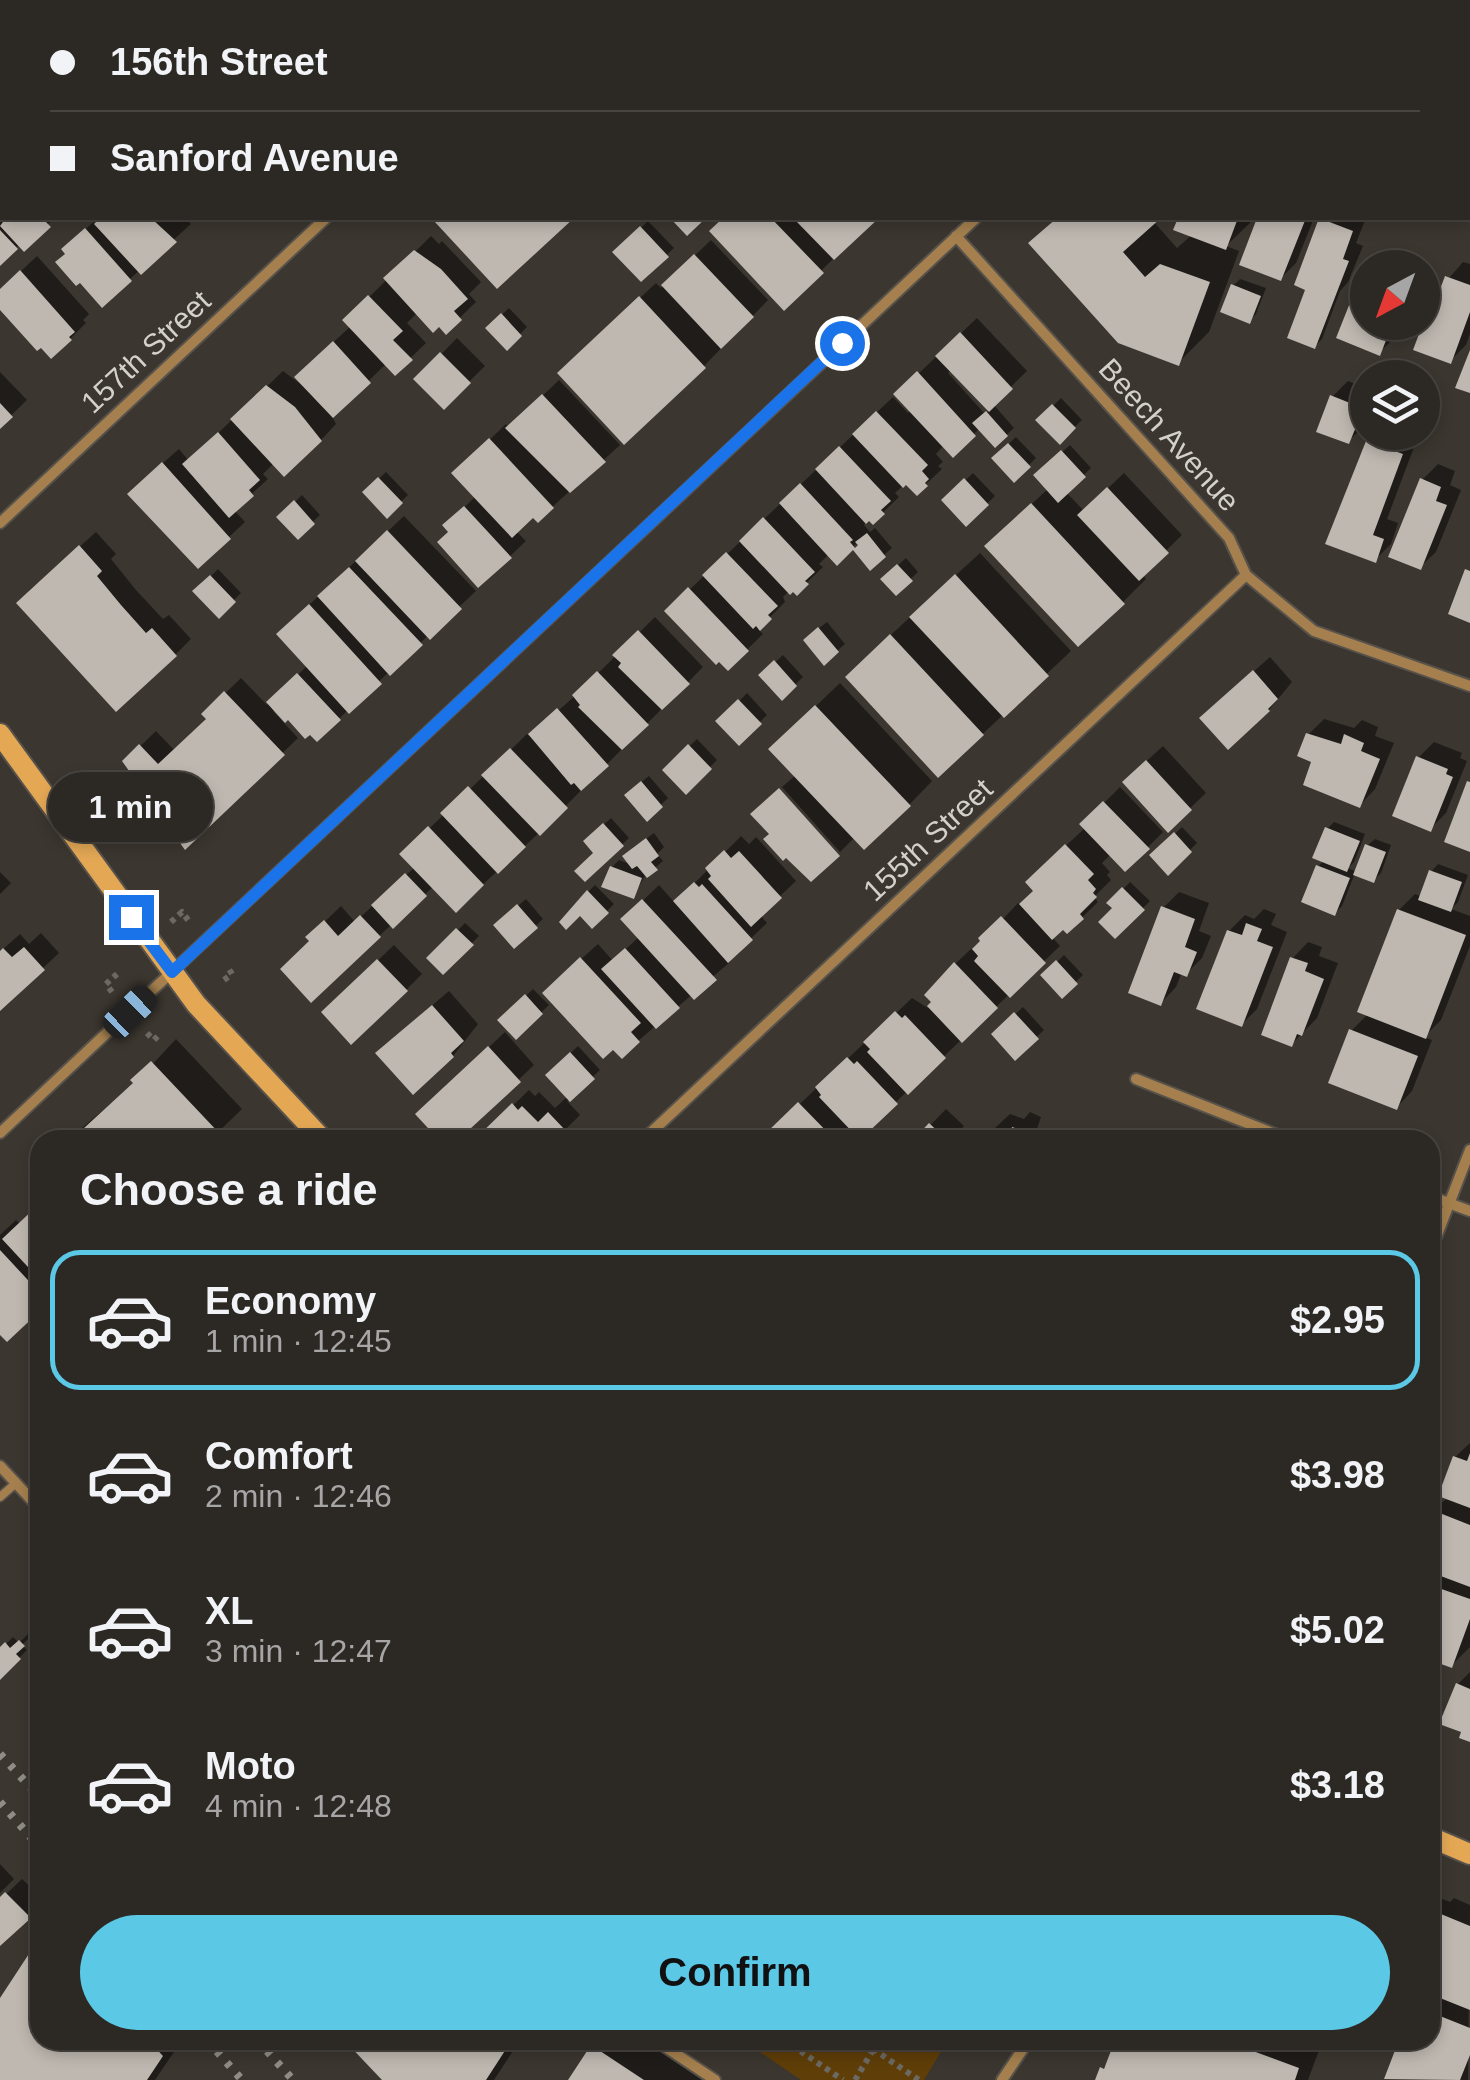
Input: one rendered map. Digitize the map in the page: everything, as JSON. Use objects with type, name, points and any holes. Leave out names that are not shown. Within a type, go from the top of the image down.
[{"type":"street","name":"157th Street","points":[[0,523],[324,220]]},
{"type":"street","points":[[0,1133],[974,220]]},
{"type":"street","name":"Beech Avenue","points":[[956,236],[1230,538],[1246,576],[1314,631],[1470,686]]},
{"type":"street","name":"155th Street","points":[[654,1130],[1246,576]]},
{"type":"street","points":[[0,734],[196,1004],[314,1130]]},
{"type":"street","points":[[1136,1079],[1265,1130]]},
{"type":"street","points":[[1440,1227],[1470,1150]]},
{"type":"street","points":[[1440,1200],[1470,1211]]},
{"type":"street","points":[[0,1466],[30,1498]]},
{"type":"street","points":[[1440,1842],[1470,1854]]},
{"type":"street","points":[[670,2050],[715,2080]]},
{"type":"street","points":[[1002,2080],[1022,2050]]},
{"type":"lane","points":[[0,1496],[16,1483]]},
{"type":"path","points":[[172,922],[182,912],[192,925]]},
{"type":"path","points":[[224,980],[232,974],[226,966]]},
{"type":"path","points":[[112,992],[106,984],[117,974]]},
{"type":"path","points":[[147,1033],[154,1040],[161,1034]]},
{"type":"path","points":[[799,2050],[843,2080]]},
{"type":"path","points":[[855,2080],[872,2050]]},
{"type":"path","points":[[874,2050],[919,2080]]},
{"type":"shaded area","points":[[757,2050],[942,2050],[924,2080],[801,2080]]},
{"type":"building","points":[[4,220],[44,220],[51,227],[24,252],[0,226]]},
{"type":"building","points":[[98,220],[153,220],[177,242],[141,275],[94,224]]},
{"type":"building","points":[[435,220],[572,220],[497,289]]},
{"type":"building","points":[[672,220],[704,220],[687,236]]},
{"type":"building","points":[[721,220],[773,220],[824,273],[784,311],[709,231]]},
{"type":"building","points":[[800,220],[877,220],[834,260],[797,222]]},
{"type":"building","points":[[1055,220],[1159,220],[1123,252],[1145,277],[1160,264],[1210,282],[1179,366],[1118,343],[1028,243]]},
{"type":"building","points":[[1177,220],[1237,220],[1226,250],[1173,230]]},
{"type":"building","points":[[1256,220],[1305,220],[1281,281],[1239,265]]},
{"type":"building","points":[[1318,220],[1353,231],[1343,259],[1349,261],[1315,349],[1287,338],[1305,290],[1294,285]]},
{"type":"building","points":[[640,226],[669,257],[641,282],[612,252]]},
{"type":"building","points":[[85,228],[132,281],[102,308],[55,262],[65,254],[61,249]]},
{"type":"building","points":[[0,230],[18,249],[0,266]]},
{"type":"building","points":[[414,250],[441,269],[468,299],[454,311],[462,320],[446,335],[439,327],[433,333],[383,278]]},
{"type":"building","points":[[694,254],[754,317],[721,349],[661,285]]},
{"type":"building","points":[[20,270],[75,332],[69,337],[72,340],[51,359],[41,348],[37,351],[0,310],[0,289]]},
{"type":"building","points":[[1445,276],[1470,285],[1470,312],[1451,364],[1413,350],[1417,340],[1440,340],[1440,289]]},
{"type":"building","points":[[1231,284],[1261,296],[1250,324],[1220,312]]},
{"type":"building","points":[[368,295],[403,331],[393,340],[413,360],[395,376],[342,320]]},
{"type":"building","points":[[639,296],[706,368],[624,445],[557,373]]},
{"type":"building","points":[[1350,303],[1350,340],[1386,340],[1380,356],[1336,338]]},
{"type":"building","points":[[501,313],[522,336],[507,351],[485,328]]},
{"type":"building","points":[[960,332],[1013,389],[989,412],[935,356]]},
{"type":"building","points":[[333,341],[371,383],[333,418],[294,377]]},
{"type":"building","points":[[1470,350],[1470,393],[1455,388]]},
{"type":"building","points":[[440,352],[471,383],[444,410],[413,379]]},
{"type":"building","points":[[917,371],[976,436],[953,458],[893,394]]},
{"type":"building","points":[[266,385],[295,407],[322,441],[284,477],[230,419]]},
{"type":"building","points":[[542,394],[606,462],[570,493],[505,428]]},
{"type":"building","points":[[1330,395],[1350,403],[1349,444],[1316,432]]},
{"type":"building","points":[[0,403],[13,417],[0,429]]},
{"type":"building","points":[[1052,404],[1076,428],[1060,445],[1035,420]]},
{"type":"building","points":[[876,411],[928,465],[922,471],[929,479],[925,483],[928,486],[917,496],[906,485],[903,488],[852,434]]},
{"type":"building","points":[[986,411],[1008,436],[995,448],[972,423]]},
{"type":"building","points":[[218,432],[260,480],[249,490],[254,496],[229,518],[182,464]]},
{"type":"building","points":[[489,438],[554,508],[538,523],[533,518],[512,538],[451,473]]},
{"type":"building","points":[[1008,443],[1031,467],[1014,483],[991,458]]},
{"type":"building","points":[[839,446],[891,501],[873,525],[869,521],[866,524],[815,469]]},
{"type":"building","points":[[1061,450],[1086,477],[1058,503],[1033,475]]},
{"type":"building","points":[[1362,450],[1403,454],[1373,535],[1384,539],[1376,563],[1325,544]]},
{"type":"building","points":[[162,462],[231,539],[198,569],[127,494]]},
{"type":"building","points":[[378,477],[403,503],[387,519],[362,492]]},
{"type":"building","points":[[964,478],[989,505],[966,527],[941,500]]},
{"type":"building","points":[[1420,478],[1441,487],[1436,501],[1447,505],[1421,570],[1388,557]]},
{"type":"building","points":[[800,483],[853,540],[850,542],[855,548],[855,542],[867,533],[886,557],[870,571],[853,550],[837,566],[779,503]]},
{"type":"building","points":[[1107,487],[1169,553],[1139,581],[1077,515]]},
{"type":"building","points":[[294,500],[315,524],[298,540],[276,517]]},
{"type":"building","points":[[1031,503],[1125,604],[1078,647],[984,546]]},
{"type":"building","points":[[464,506],[512,558],[478,588],[437,542],[448,532],[442,525]]},
{"type":"building","points":[[763,517],[815,572],[797,596],[793,592],[790,595],[739,541]]},
{"type":"building","points":[[387,530],[462,609],[430,640],[355,561]]},
{"type":"building","points":[[79,545],[102,571],[97,576],[121,605],[146,633],[152,628],[177,656],[116,712],[16,603]]},
{"type":"building","points":[[726,552],[778,606],[760,631],[756,626],[753,629],[702,575]]},
{"type":"building","points":[[897,564],[913,581],[896,596],[880,579]]},
{"type":"building","points":[[349,567],[423,645],[390,676],[317,596]]},
{"type":"building","points":[[1465,569],[1470,571],[1470,623],[1448,614]]},
{"type":"building","points":[[955,574],[1049,676],[1004,718],[909,617]]},
{"type":"building","points":[[210,575],[236,602],[219,619],[192,591]]},
{"type":"building","points":[[688,587],[749,651],[728,671],[719,662],[716,665],[664,611]]},
{"type":"building","points":[[309,604],[382,684],[349,714],[276,634]]},
{"type":"building","points":[[818,627],[839,652],[824,666],[803,640]]},
{"type":"building","points":[[638,630],[690,684],[662,710],[618,667],[621,663],[612,655]]},
{"type":"building","points":[[890,634],[984,735],[938,778],[845,677]]},
{"type":"building","points":[[774,660],[797,686],[782,701],[758,675]]},
{"type":"building","points":[[1253,670],[1278,699],[1228,750],[1199,718]]},
{"type":"building","points":[[597,671],[649,725],[622,750],[578,707],[572,695]]},
{"type":"building","points":[[297,673],[341,720],[317,742],[310,735],[305,739],[266,702]]},
{"type":"building","points":[[224,691],[285,755],[185,850],[122,761],[139,744],[158,764],[206,719],[201,714]]},
{"type":"building","points":[[738,699],[762,724],[739,746],[715,721]]},
{"type":"building","points":[[815,705],[911,806],[864,850],[768,749]]},
{"type":"building","points":[[557,708],[609,766],[581,791],[574,783],[571,785],[528,734]]},
{"type":"building","points":[[1306,733],[1341,744],[1344,734],[1364,743],[1361,751],[1380,759],[1360,808],[1303,785],[1311,762],[1297,756]]},
{"type":"building","points":[[688,744],[712,769],[686,795],[662,770]]},
{"type":"building","points":[[510,748],[568,808],[540,836],[481,775]]},
{"type":"building","points":[[1416,756],[1448,769],[1446,774],[1453,777],[1431,832],[1392,816]]},
{"type":"building","points":[[1146,760],[1192,810],[1168,833],[1122,782]]},
{"type":"building","points":[[641,781],[663,807],[647,822],[624,795]]},
{"type":"building","points":[[1467,781],[1470,782],[1470,852],[1444,842]]},
{"type":"building","points":[[468,786],[526,847],[498,874],[440,813]]},
{"type":"building","points":[[779,788],[840,856],[811,882],[786,858],[783,861],[763,839],[769,834],[750,814]]},
{"type":"building","points":[[1103,801],[1150,849],[1125,872],[1079,824]]},
{"type":"building","points":[[603,823],[624,846],[585,882],[574,871],[593,853],[583,841]]},
{"type":"building","points":[[428,826],[484,885],[456,913],[399,854]]},
{"type":"building","points":[[1325,827],[1360,841],[1347,872],[1312,858]]},
{"type":"building","points":[[1174,832],[1192,852],[1168,876],[1149,855]]},
{"type":"building","points":[[646,838],[659,856],[651,862],[658,870],[647,878],[637,866],[632,869],[622,856]]},
{"type":"building","points":[[1065,844],[1094,874],[1088,880],[1097,897],[1080,914],[1084,919],[1067,934],[1063,930],[1052,940],[1019,904],[1033,891],[1025,882]]},
{"type":"building","points":[[1365,844],[1386,852],[1374,883],[1353,875]]},
{"type":"building","points":[[724,850],[731,858],[739,851],[782,898],[751,927],[708,879],[711,876],[705,868]]},
{"type":"building","points":[[1316,865],[1350,878],[1335,916],[1301,902]]},
{"type":"building","points":[[610,866],[642,878],[634,899],[601,887]]},
{"type":"building","points":[[1429,870],[1462,882],[1451,912],[1418,900]]},
{"type":"building","points":[[405,873],[427,896],[393,929],[371,905]]},
{"type":"building","points":[[694,882],[699,887],[702,884],[753,940],[728,963],[673,901]]},
{"type":"building","points":[[1122,887],[1145,910],[1115,939],[1098,922],[1112,908],[1106,903]]},
{"type":"building","points":[[587,890],[609,913],[592,929],[580,916],[566,930],[559,922]]},
{"type":"building","points":[[642,899],[717,980],[694,1000],[620,919]]},
{"type":"building","points":[[517,904],[538,928],[514,949],[493,925]]},
{"type":"building","points":[[1161,906],[1195,919],[1185,947],[1197,952],[1187,977],[1174,972],[1161,1006],[1128,993]]},
{"type":"building","points":[[1397,909],[1466,935],[1426,1039],[1357,1012]]},
{"type":"building","points":[[360,915],[381,937],[311,1003],[280,969],[324,920],[338,936]]},
{"type":"building","points":[[1001,916],[1046,963],[1010,998],[974,961],[978,956],[972,949]]},
{"type":"building","points":[[1246,923],[1262,929],[1257,941],[1273,947],[1242,1027],[1196,1009],[1227,930],[1242,935]]},
{"type":"building","points":[[456,928],[474,945],[443,975],[426,958]]},
{"type":"building","points":[[24,947],[45,970],[0,1011],[0,951],[3,948],[12,957]]},
{"type":"building","points":[[625,948],[680,1008],[656,1029],[601,969]]},
{"type":"building","points":[[580,957],[641,1023],[631,1032],[640,1042],[622,1059],[613,1050],[603,1059],[542,993]]},
{"type":"building","points":[[1290,957],[1308,963],[1305,971],[1324,979],[1302,1036],[1297,1034],[1292,1047],[1261,1035]]},
{"type":"building","points":[[377,959],[408,991],[351,1045],[321,1012]]},
{"type":"building","points":[[1056,960],[1078,984],[1062,999],[1040,975]]},
{"type":"building","points":[[954,962],[998,1008],[962,1043],[927,1006],[931,1002],[924,995]]},
{"type":"building","points":[[525,994],[543,1014],[516,1040],[497,1020]]},
{"type":"building","points":[[432,1005],[464,1041],[451,1053],[454,1057],[413,1095],[375,1053]]},
{"type":"building","points":[[895,1011],[902,1018],[905,1015],[946,1058],[908,1095],[867,1052],[870,1049],[863,1042]]},
{"type":"building","points":[[1014,1012],[1039,1039],[1015,1061],[991,1034]]},
{"type":"building","points":[[1349,1029],[1418,1056],[1397,1110],[1328,1083]]},
{"type":"building","points":[[488,1046],[521,1082],[469,1130],[430,1130],[415,1114]]},
{"type":"building","points":[[570,1052],[595,1079],[570,1102],[545,1075]]},
{"type":"building","points":[[847,1057],[854,1064],[857,1061],[898,1104],[871,1130],[850,1130],[819,1097],[815,1087]]},
{"type":"building","points":[[151,1061],[216,1130],[82,1130],[133,1083],[130,1080]]},
{"type":"building","points":[[798,1102],[825,1130],[769,1130]]},
{"type":"building","points":[[512,1103],[518,1110],[522,1106],[538,1122],[548,1112],[565,1130],[484,1130]]},
{"type":"building","points":[[30,1213],[30,1269],[2,1239]]},
{"type":"building","points":[[0,1250],[30,1282],[30,1320],[7,1342],[0,1335]]},
{"type":"building","points":[[1470,1453],[1470,1508],[1440,1497],[1453,1456],[1467,1461]]},
{"type":"building","points":[[1440,1513],[1470,1525],[1470,1587],[1440,1576]]},
{"type":"building","points":[[1440,1588],[1470,1599],[1470,1619],[1452,1668],[1440,1664]]},
{"type":"building","points":[[19,1640],[25,1646],[16,1654],[21,1659],[0,1680],[0,1647],[5,1642],[10,1648]]},
{"type":"building","points":[[1456,1683],[1470,1689],[1470,1742],[1459,1738],[1461,1732],[1440,1722]]},
{"type":"building","points":[[5,1892],[30,1919],[0,1946],[0,1897]]},
{"type":"building","points":[[1440,1914],[1470,1926],[1470,2010],[1440,1998]]},
{"type":"building","points":[[30,1952],[30,2050],[157,2050],[163,2056],[147,2080],[0,2080],[0,1998]]},
{"type":"building","points":[[1440,2016],[1470,2028],[1470,2055],[1460,2080],[1384,2079],[1395,2050],[1440,2050]]},
{"type":"building","points":[[354,2050],[506,2050],[486,2080],[382,2080]]},
{"type":"building","points":[[588,2050],[599,2050],[644,2080],[568,2080]]},
{"type":"building","points":[[1111,2050],[1250,2050],[1299,2068],[1295,2080],[1095,2080],[1100,2067],[1104,2069]]},
{"type":"railway","points":[[0,1754],[30,1787]]},
{"type":"railway","points":[[0,1802],[30,1836]]},
{"type":"railway","points":[[216,2050],[242,2080]]},
{"type":"railway","points":[[266,2050],[293,2080]]},
{"type":"route","points":[[131,917],[172,972],[842,343]]}]
